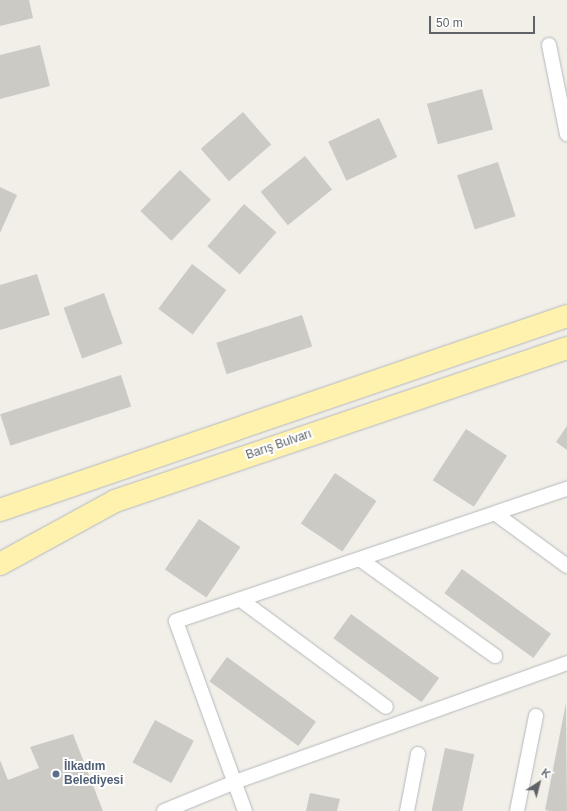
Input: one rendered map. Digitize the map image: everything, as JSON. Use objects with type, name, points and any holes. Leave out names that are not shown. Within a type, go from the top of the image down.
[{"type":"main road","points":[[0,510],[567,316]]},
{"type":"main road","name":"Barış Bulvarı","points":[[0,564],[115,501],[567,348]]},
{"type":"street","points":[[549,45],[567,134]]},
{"type":"street","points":[[245,811],[176,622],[567,489]]},
{"type":"street","points":[[496,514],[567,566]]},
{"type":"street","points":[[361,560],[495,656]]},
{"type":"street","points":[[241,600],[386,707]]},
{"type":"street","points":[[164,811],[235,782],[567,663]]},
{"type":"street","points":[[517,811],[536,716]]},
{"type":"street","points":[[407,811],[418,754]]},
{"type":"building","points":[[0,0],[29,0],[33,18],[0,26]]},
{"type":"building","points":[[40,45],[50,86],[0,99],[0,55]]},
{"type":"building","points":[[482,89],[493,130],[438,144],[427,104]]},
{"type":"building","points":[[243,112],[271,144],[229,181],[201,149]]},
{"type":"building","points":[[379,118],[397,157],[346,181],[328,142]]},
{"type":"building","points":[[305,156],[332,189],[288,225],[261,192]]},
{"type":"building","points":[[498,162],[516,216],[475,229],[457,175]]},
{"type":"building","points":[[180,170],[211,200],[171,241],[140,211]]},
{"type":"building","points":[[0,187],[17,195],[0,233]]},
{"type":"building","points":[[244,204],[276,232],[240,274],[207,246]]},
{"type":"building","points":[[192,264],[226,290],[193,335],[158,309]]},
{"type":"building","points":[[37,274],[50,315],[0,330],[0,285]]},
{"type":"building","points":[[104,293],[122,344],[82,358],[64,308]]},
{"type":"building","points":[[302,315],[312,346],[227,374],[216,343]]},
{"type":"building","points":[[121,375],[131,406],[10,446],[0,414]]},
{"type":"building","points":[[567,426],[567,450],[556,442]]},
{"type":"building","points":[[466,429],[507,456],[474,507],[433,480]]},
{"type":"building","points":[[335,473],[376,501],[342,552],[301,524]]},
{"type":"building","points":[[199,519],[240,547],[206,598],[165,570]]},
{"type":"building","points":[[462,569],[551,634],[533,658],[444,593]]},
{"type":"building","points":[[351,614],[439,678],[422,702],[333,638]]},
{"type":"building","points":[[227,657],[316,722],[298,746],[209,681]]},
{"type":"building","points":[[566,703],[567,811],[550,811],[545,810]]},
{"type":"building","points":[[155,720],[194,741],[171,783],[132,762]]},
{"type":"building","name":"İlkadım Belediyesi","points":[[73,734],[103,811],[0,811],[0,760],[8,780],[39,768],[30,747]]},
{"type":"building","points":[[445,748],[474,754],[462,811],[432,811]]},
{"type":"building","points":[[310,793],[340,799],[337,811],[306,811]]},
{"type":"place","name":"İlkadım Belediyesi","points":[[56,774]]}]
